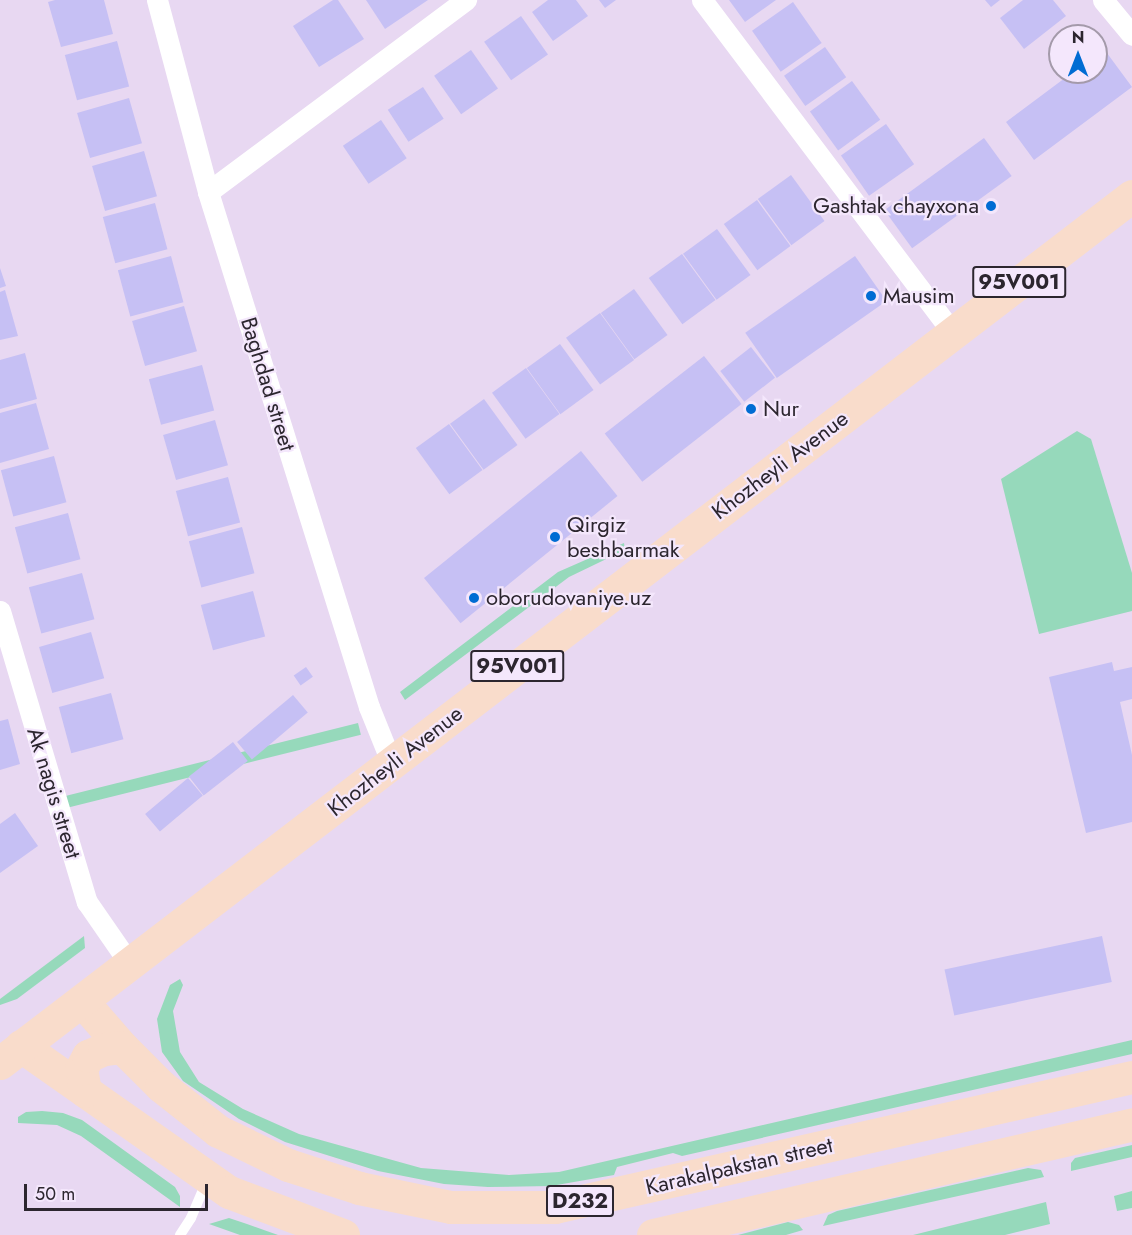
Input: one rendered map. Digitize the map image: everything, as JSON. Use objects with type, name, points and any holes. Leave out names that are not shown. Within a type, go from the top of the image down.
[{"type":"main road","name":"Khozheyli Avenue","points":[[10,1055],[1132,196]]},
{"type":"main road","name":"Karakalpakstan street","points":[[82,1000],[122,1047],[161,1086],[218,1131],[288,1165],[359,1188],[452,1207],[555,1207],[1132,1077]]},
{"type":"main road","points":[[85,1091],[81,1069],[88,1056],[104,1048],[122,1047]]},
{"type":"main road","points":[[10,1055],[85,1091],[207,1179],[230,1192],[343,1235]]},
{"type":"main road","points":[[652,1235],[1132,1124]]},
{"type":"street","name":"Baghdad street","points":[[157,0],[208,192],[369,706],[392,764]]},
{"type":"street","points":[[208,192],[466,0]]},
{"type":"street","points":[[702,0],[953,333]]},
{"type":"street","points":[[1103,0],[1132,35]]},
{"type":"street","name":"Ak nagis street","points":[[0,611],[87,902],[130,964]]},
{"type":"lane","points":[[180,1235],[192,1218],[207,1179]]},
{"type":"green space","points":[[1077,431],[1091,439],[1132,573],[1132,611],[1039,634],[1001,479]]},
{"type":"green space","points":[[624,543],[625,550],[569,577],[405,700],[400,692],[558,572]]},
{"type":"green space","points":[[358,723],[361,735],[54,811],[51,799]]},
{"type":"green space","points":[[84,936],[85,948],[17,999],[0,1005],[0,999]]},
{"type":"green space","points":[[180,979],[183,985],[173,1011],[180,1052],[199,1082],[243,1109],[299,1134],[421,1168],[509,1175],[559,1172],[1132,1040],[1132,1054],[682,1156],[673,1153],[617,1167],[614,1175],[551,1186],[488,1187],[444,1184],[378,1171],[285,1142],[239,1119],[183,1081],[162,1052],[157,1019],[170,985]]},
{"type":"green space","points":[[26,1112],[63,1113],[82,1120],[175,1187],[180,1196],[180,1207],[81,1136],[57,1125],[18,1123],[18,1117]]},
{"type":"green space","points":[[1132,1145],[1132,1157],[1071,1171],[1071,1163],[1075,1158]]},
{"type":"green space","points":[[1028,1168],[1041,1170],[1044,1177],[823,1226],[828,1215],[837,1211]]},
{"type":"green space","points":[[1132,1191],[1132,1208],[1117,1211],[1114,1196]]},
{"type":"green space","points":[[1046,1202],[1050,1224],[1005,1235],[913,1235]]},
{"type":"green space","points":[[229,1218],[278,1235],[240,1235],[209,1224]]},
{"type":"green space","points":[[788,1222],[799,1225],[803,1230],[786,1235],[738,1235]]},
{"type":"building","points":[[104,0],[113,34],[61,47],[48,2]]},
{"type":"building","points":[[333,0],[338,0],[364,39],[319,67],[293,26]]},
{"type":"building","points":[[366,0],[428,0],[385,29]]},
{"type":"building","points":[[548,0],[576,0],[588,16],[553,41],[532,12]]},
{"type":"building","points":[[599,0],[616,0],[605,8]]},
{"type":"building","points":[[729,0],[776,0],[745,22]]},
{"type":"building","points":[[985,0],[1000,0],[991,7]]},
{"type":"building","points":[[1023,0],[1053,0],[1066,16],[1056,24],[1048,24],[1048,30],[1024,49],[1000,18]]},
{"type":"building","points":[[793,2],[822,43],[781,72],[752,31]]},
{"type":"building","points":[[521,16],[548,55],[511,80],[484,42]]},
{"type":"building","points":[[117,41],[129,86],[77,100],[65,55]]},
{"type":"building","points":[[825,47],[846,77],[805,106],[784,76]]},
{"type":"building","points":[[471,50],[498,89],[461,114],[434,76]]},
{"type":"building","points":[[1108,54],[1132,87],[1034,160],[1006,122],[1057,84],[1108,84]]},
{"type":"building","points":[[852,81],[880,120],[838,150],[810,112]]},
{"type":"building","points":[[423,87],[444,119],[408,142],[388,110]]},
{"type":"building","points":[[129,98],[142,143],[90,158],[77,113]]},
{"type":"building","points":[[381,120],[407,158],[369,184],[343,146]]},
{"type":"building","points":[[886,124],[914,164],[869,196],[841,156]]},
{"type":"building","points":[[984,138],[1012,176],[912,248],[884,210]]},
{"type":"building","points":[[144,151],[157,196],[105,211],[92,166]]},
{"type":"building","points":[[791,175],[825,221],[791,245],[758,199]]},
{"type":"building","points":[[757,200],[791,246],[757,270],[724,224]]},
{"type":"building","points":[[155,203],[167,249],[115,263],[103,217]]},
{"type":"building","points":[[717,229],[751,275],[717,300],[683,254]]},
{"type":"building","points":[[682,254],[716,300],[682,324],[649,278]]},
{"type":"building","points":[[171,256],[183,302],[130,317],[118,270]]},
{"type":"building","points":[[855,256],[887,301],[777,378],[745,333]]},
{"type":"building","points":[[0,268],[6,286],[0,288]]},
{"type":"building","points":[[634,289],[668,335],[634,359],[601,313]]},
{"type":"building","points":[[5,290],[18,336],[0,340],[0,292]]},
{"type":"building","points":[[184,306],[197,351],[145,366],[132,321]]},
{"type":"building","points":[[600,313],[634,360],[600,385],[566,338]]},
{"type":"building","points":[[560,344],[594,390],[560,414],[527,368]]},
{"type":"building","points":[[751,347],[775,378],[744,402],[720,371]]},
{"type":"building","points":[[25,353],[37,399],[0,409],[0,360]]},
{"type":"building","points":[[704,356],[742,404],[642,482],[605,434]]},
{"type":"building","points":[[202,365],[214,410],[161,425],[149,379]]},
{"type":"building","points":[[526,368],[560,414],[526,439],[492,393]]},
{"type":"building","points":[[484,399],[518,445],[484,470],[450,424]]},
{"type":"building","points":[[36,403],[49,449],[0,463],[0,413]]},
{"type":"building","points":[[215,420],[228,465],[176,480],[163,435]]},
{"type":"building","points":[[449,424],[483,470],[449,494],[416,448]]},
{"type":"building","points":[[581,451],[618,496],[461,623],[424,578]]},
{"type":"building","points":[[54,456],[66,502],[13,517],[1,470]]},
{"type":"building","points":[[228,477],[240,522],[188,536],[176,491]]},
{"type":"building","points":[[68,513],[80,559],[27,574],[15,527]]},
{"type":"building","points":[[242,527],[254,573],[201,588],[189,541]]},
{"type":"building","points":[[82,573],[94,619],[41,634],[29,587]]},
{"type":"building","points":[[253,591],[265,636],[213,650],[201,605]]},
{"type":"building","points":[[91,632],[104,678],[52,693],[39,647]]},
{"type":"building","points":[[1112,662],[1114,671],[1132,667],[1132,699],[1120,702],[1132,755],[1132,822],[1086,833],[1049,677]]},
{"type":"building","points":[[306,667],[313,677],[301,685],[294,676]]},
{"type":"building","points":[[111,693],[123,739],[71,753],[59,707]]},
{"type":"building","points":[[293,695],[308,713],[252,760],[237,742]]},
{"type":"building","points":[[8,719],[20,764],[0,770],[0,721]]},
{"type":"building","points":[[233,742],[248,761],[204,795],[189,776]]},
{"type":"building","points":[[188,778],[203,796],[160,832],[145,814]]},
{"type":"building","points":[[15,813],[38,846],[0,873],[0,824]]},
{"type":"building","points":[[1102,936],[1112,982],[954,1015],[945,969]]},
{"type":"place","name":"Gashtak chayxona","points":[[991,206]]},
{"type":"place","name":"Mausim","points":[[871,296]]},
{"type":"place","name":"Nur","points":[[751,409]]},
{"type":"place","name":"Qirgiz beshbarmak","points":[[555,537]]},
{"type":"place","name":"oborudovaniye.uz","points":[[474,598]]}]
